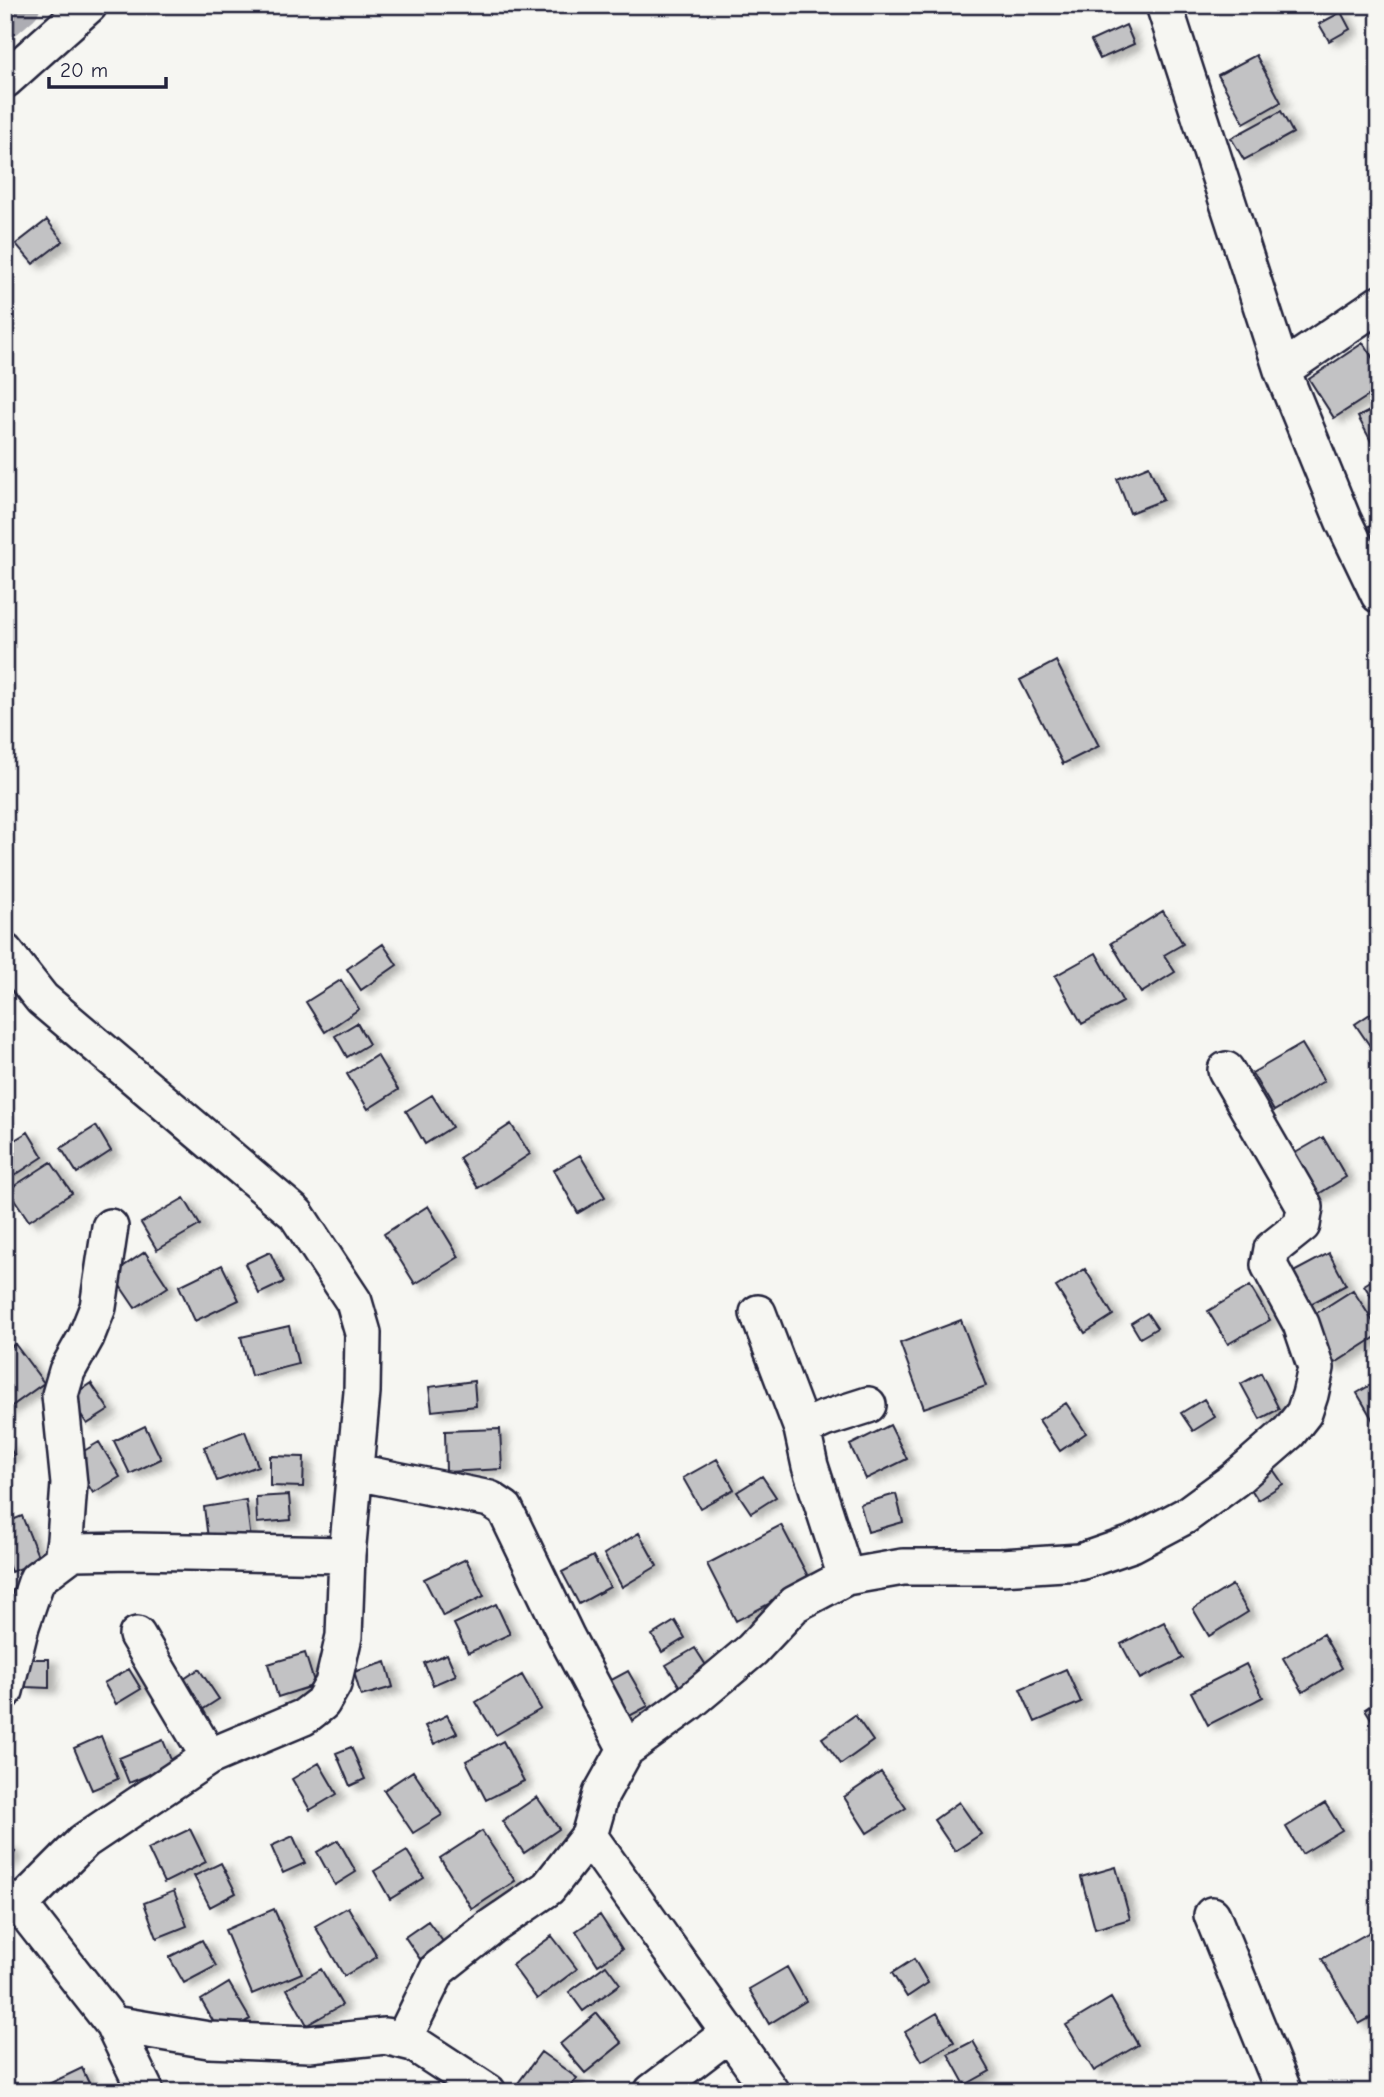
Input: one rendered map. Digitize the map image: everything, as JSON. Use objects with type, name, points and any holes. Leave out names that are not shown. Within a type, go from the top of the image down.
[{"type":"street","points":[[5,80],[89,5]]},
{"type":"street","points":[[1164,5],[1282,370],[1343,520],[1379,595]]},
{"type":"street","points":[[1282,370],[1379,304]]},
{"type":"street","points":[[5,952],[42,999],[296,1214],[354,1302],[363,1333],[362,1392],[347,1555],[344,1636],[333,1684],[322,1703],[304,1717],[209,1757],[85,1841],[13,1902],[113,2024],[146,2092]]},
{"type":"street","points":[[403,2040],[438,1969],[491,1927],[548,1888],[589,1836],[601,1794],[626,1749],[689,1703],[752,1650],[795,1604],[846,1577],[903,1567],[1000,1567],[1080,1562],[1132,1544],[1185,1516],[1234,1480],[1289,1432],[1304,1413],[1316,1368],[1301,1324],[1269,1265],[1272,1249],[1302,1225],[1305,1206],[1226,1070]]},
{"type":"street","points":[[62,1560],[69,1484],[60,1395],[67,1371],[86,1337],[98,1307],[110,1227]]},
{"type":"street","points":[[758,1313],[802,1429],[810,1466],[846,1577]]},
{"type":"street","points":[[802,1429],[868,1405]]},
{"type":"street","points":[[356,1472],[490,1499],[505,1509],[567,1638],[626,1749]]},
{"type":"street","points":[[5,1691],[20,1626],[37,1579],[73,1552],[347,1555]]},
{"type":"street","points":[[137,1635],[209,1757]]},
{"type":"street","points":[[589,1836],[771,2092]]},
{"type":"street","points":[[1212,1916],[1284,2092]]},
{"type":"street","points":[[113,2024],[209,2040],[309,2044],[385,2036],[413,2043],[488,2092]]},
{"type":"street","points":[[652,2092],[728,2034]]},
{"type":"building","points":[[1341,12],[1350,29],[1329,41],[1319,24]]},
{"type":"building","points":[[1126,25],[1134,44],[1100,59],[1091,41]]},
{"type":"building","points":[[1256,55],[1281,102],[1244,123],[1218,75]]},
{"type":"building","points":[[1281,111],[1293,133],[1244,160],[1231,138]]},
{"type":"building","points":[[47,220],[63,241],[33,264],[16,244]]},
{"type":"building","points":[[1363,343],[1379,368],[1379,389],[1334,418],[1309,379]]},
{"type":"building","points":[[1379,406],[1379,456],[1358,417]]},
{"type":"building","points":[[1149,466],[1163,500],[1130,513],[1117,479]]},
{"type":"building","points":[[1379,521],[1379,572],[1355,533]]},
{"type":"building","points":[[1056,661],[1099,746],[1063,764],[1020,680]]},
{"type":"building","points":[[1163,911],[1183,944],[1164,955],[1175,972],[1141,993],[1111,943]]},
{"type":"building","points":[[383,944],[397,965],[361,990],[347,969]]},
{"type":"building","points":[[1096,953],[1123,1002],[1082,1024],[1055,976]]},
{"type":"building","points":[[341,980],[359,1009],[325,1032],[306,1002]]},
{"type":"building","points":[[1376,1010],[1379,1013],[1379,1045],[1372,1049],[1355,1024]]},
{"type":"building","points":[[357,1023],[369,1044],[347,1057],[335,1036]]},
{"type":"building","points":[[1302,1044],[1324,1081],[1274,1111],[1252,1073]]},
{"type":"building","points":[[377,1055],[398,1090],[368,1109],[347,1074]]},
{"type":"building","points":[[432,1095],[452,1127],[425,1144],[406,1111]]},
{"type":"building","points":[[511,1124],[530,1154],[478,1188],[459,1158]]},
{"type":"building","points":[[96,1126],[111,1151],[77,1173],[61,1148]]},
{"type":"building","points":[[28,1132],[43,1157],[6,1181],[5,1146]]},
{"type":"building","points":[[1323,1137],[1346,1177],[1307,1201],[1283,1160]]},
{"type":"building","points":[[580,1155],[605,1197],[578,1213],[554,1170]]},
{"type":"building","points":[[51,1162],[72,1193],[29,1221],[8,1190]]},
{"type":"building","points":[[184,1198],[200,1225],[157,1250],[141,1223]]},
{"type":"building","points":[[428,1206],[459,1257],[415,1284],[384,1234]]},
{"type":"building","points":[[145,1252],[168,1287],[135,1308],[112,1274]]},
{"type":"building","points":[[270,1252],[284,1282],[259,1294],[245,1264]]},
{"type":"building","points":[[1329,1253],[1346,1285],[1303,1308],[1286,1276]]},
{"type":"building","points":[[222,1265],[239,1300],[195,1321],[179,1286]]},
{"type":"building","points":[[1085,1269],[1113,1315],[1085,1333],[1056,1287]]},
{"type":"building","points":[[1379,1276],[1379,1309],[1364,1285]]},
{"type":"building","points":[[1250,1286],[1270,1320],[1228,1344],[1208,1311]]},
{"type":"building","points":[[1353,1290],[1379,1335],[1332,1365],[1304,1321]]},
{"type":"building","points":[[1147,1313],[1157,1328],[1140,1338],[1131,1323]]},
{"type":"building","points":[[961,1320],[986,1386],[924,1408],[900,1343]]},
{"type":"building","points":[[289,1326],[298,1364],[251,1376],[241,1337]]},
{"type":"building","points":[[15,1344],[44,1383],[5,1411],[5,1351]]},
{"type":"building","points":[[1261,1373],[1279,1409],[1260,1419],[1241,1384]]},
{"type":"building","points":[[1379,1380],[1379,1419],[1374,1422],[1357,1393]]},
{"type":"building","points":[[474,1381],[476,1406],[432,1411],[429,1387]]},
{"type":"building","points":[[91,1383],[109,1410],[87,1424],[70,1397]]},
{"type":"building","points":[[1204,1399],[1215,1417],[1193,1431],[1181,1413]]},
{"type":"building","points":[[1066,1403],[1086,1433],[1060,1451],[1039,1420]]},
{"type":"building","points":[[890,1425],[907,1459],[866,1479],[850,1445]]},
{"type":"building","points":[[145,1426],[161,1459],[130,1474],[114,1441]]},
{"type":"building","points":[[500,1429],[502,1469],[446,1472],[445,1431]]},
{"type":"building","points":[[245,1431],[258,1466],[217,1481],[204,1447]]},
{"type":"building","points":[[5,1441],[14,1455],[5,1460]]},
{"type":"building","points":[[99,1442],[120,1477],[93,1493],[72,1458]]},
{"type":"building","points":[[270,1456],[304,1457],[303,1487],[270,1486]]},
{"type":"building","points":[[717,1459],[734,1489],[700,1508],[683,1478]]},
{"type":"building","points":[[1270,1465],[1283,1484],[1258,1500],[1246,1481]]},
{"type":"building","points":[[762,1476],[776,1497],[751,1513],[737,1492]]},
{"type":"building","points":[[896,1494],[903,1522],[868,1532],[860,1504]]},
{"type":"building","points":[[289,1495],[291,1520],[257,1523],[256,1497]]},
{"type":"building","points":[[246,1500],[251,1540],[209,1546],[204,1507]]},
{"type":"building","points":[[22,1516],[40,1561],[11,1572],[5,1556],[5,1523]]},
{"type":"building","points":[[781,1525],[811,1582],[736,1621],[707,1564]]},
{"type":"building","points":[[639,1533],[657,1566],[622,1587],[604,1554]]},
{"type":"building","points":[[593,1556],[610,1587],[579,1604],[562,1572]]},
{"type":"building","points":[[466,1559],[484,1596],[443,1616],[424,1579]]},
{"type":"building","points":[[1232,1585],[1248,1612],[1209,1636],[1193,1609]]},
{"type":"building","points":[[496,1604],[510,1634],[468,1653],[454,1624]]},
{"type":"building","points":[[675,1621],[685,1638],[662,1652],[652,1635]]},
{"type":"building","points":[[1164,1622],[1183,1658],[1140,1679],[1121,1644]]},
{"type":"building","points":[[1323,1634],[1342,1668],[1303,1692],[1283,1658]]},
{"type":"building","points":[[695,1648],[709,1670],[680,1687],[666,1665]]},
{"type":"building","points":[[305,1653],[315,1685],[278,1697],[268,1664]]},
{"type":"building","points":[[447,1654],[456,1675],[433,1685],[424,1663]]},
{"type":"building","points":[[25,1659],[49,1659],[49,1688],[25,1687]]},
{"type":"building","points":[[386,1662],[393,1687],[361,1696],[354,1672]]},
{"type":"building","points":[[1246,1664],[1263,1697],[1208,1725],[1191,1692]]},
{"type":"building","points":[[129,1669],[141,1689],[116,1704],[104,1683]]},
{"type":"building","points":[[199,1669],[219,1699],[194,1715],[175,1685]]},
{"type":"building","points":[[1066,1669],[1081,1702],[1035,1722],[1020,1689]]},
{"type":"building","points":[[628,1671],[648,1706],[624,1719],[604,1684]]},
{"type":"building","points":[[522,1675],[541,1709],[496,1735],[476,1702]]},
{"type":"building","points":[[1379,1700],[1379,1731],[1365,1709]]},
{"type":"building","points":[[447,1715],[457,1733],[434,1744],[425,1726]]},
{"type":"building","points":[[855,1715],[873,1741],[841,1764],[822,1738]]},
{"type":"building","points":[[101,1736],[118,1779],[92,1790],[74,1748]]},
{"type":"building","points":[[163,1740],[173,1765],[129,1783],[119,1758]]},
{"type":"building","points":[[503,1741],[524,1781],[486,1800],[466,1761]]},
{"type":"building","points":[[351,1747],[365,1779],[350,1786],[336,1753]]},
{"type":"building","points":[[319,1763],[337,1794],[310,1810],[292,1779]]},
{"type":"building","points":[[413,1771],[442,1815],[413,1833],[384,1790]]},
{"type":"building","points":[[881,1772],[906,1808],[867,1833],[844,1797]]},
{"type":"building","points":[[537,1797],[559,1829],[524,1853],[502,1821]]},
{"type":"building","points":[[959,1802],[981,1834],[955,1851],[934,1820]]},
{"type":"building","points":[[1325,1803],[1342,1830],[1302,1854],[1286,1827]]},
{"type":"building","points":[[190,1829],[206,1862],[164,1883],[148,1849]]},
{"type":"building","points":[[482,1831],[515,1881],[472,1909],[440,1858]]},
{"type":"building","points":[[293,1836],[305,1863],[283,1873],[271,1846]]},
{"type":"building","points":[[338,1840],[356,1872],[335,1885],[317,1852]]},
{"type":"building","points":[[5,1845],[15,1852],[5,1865]]},
{"type":"building","points":[[407,1851],[424,1878],[390,1899],[374,1871]]},
{"type":"building","points":[[221,1863],[236,1893],[210,1907],[194,1876]]},
{"type":"building","points":[[1116,1867],[1130,1919],[1095,1929],[1081,1877]]},
{"type":"building","points":[[174,1891],[187,1926],[157,1938],[144,1903]]},
{"type":"building","points":[[348,1907],[377,1957],[344,1976],[315,1926]]},
{"type":"building","points":[[274,1909],[302,1973],[252,1994],[225,1930]]},
{"type":"building","points":[[600,1915],[622,1949],[598,1965],[576,1931]]},
{"type":"building","points":[[428,1921],[444,1943],[420,1959],[405,1937]]},
{"type":"building","points":[[1375,1929],[1379,1935],[1379,2013],[1359,2024],[1322,1959]]},
{"type":"building","points":[[552,1936],[577,1969],[537,1999],[512,1965]]},
{"type":"building","points":[[202,1940],[216,1966],[184,1983],[169,1957]]},
{"type":"building","points":[[914,1959],[928,1983],[907,1997],[892,1973]]},
{"type":"building","points":[[606,1965],[620,1984],[583,2011],[569,1992]]},
{"type":"building","points":[[787,1967],[806,2001],[769,2024],[749,1989]]},
{"type":"building","points":[[321,1969],[342,2005],[307,2025],[287,1989]]},
{"type":"building","points":[[229,1983],[250,2019],[221,2035],[201,2000]]},
{"type":"building","points":[[1111,1998],[1138,2045],[1094,2071],[1066,2025]]},
{"type":"building","points":[[597,2013],[622,2043],[585,2073],[560,2044]]},
{"type":"building","points":[[937,2013],[954,2042],[922,2061],[905,2032]]},
{"type":"building","points":[[973,2041],[990,2071],[965,2085],[948,2054]]},
{"type":"building","points":[[541,2052],[577,2078],[567,2092],[515,2092],[513,2090]]},
{"type":"building","points":[[82,2068],[93,2092],[34,2092],[34,2091]]},
{"type":"waterway","points":[[5,18],[20,5]]}]
